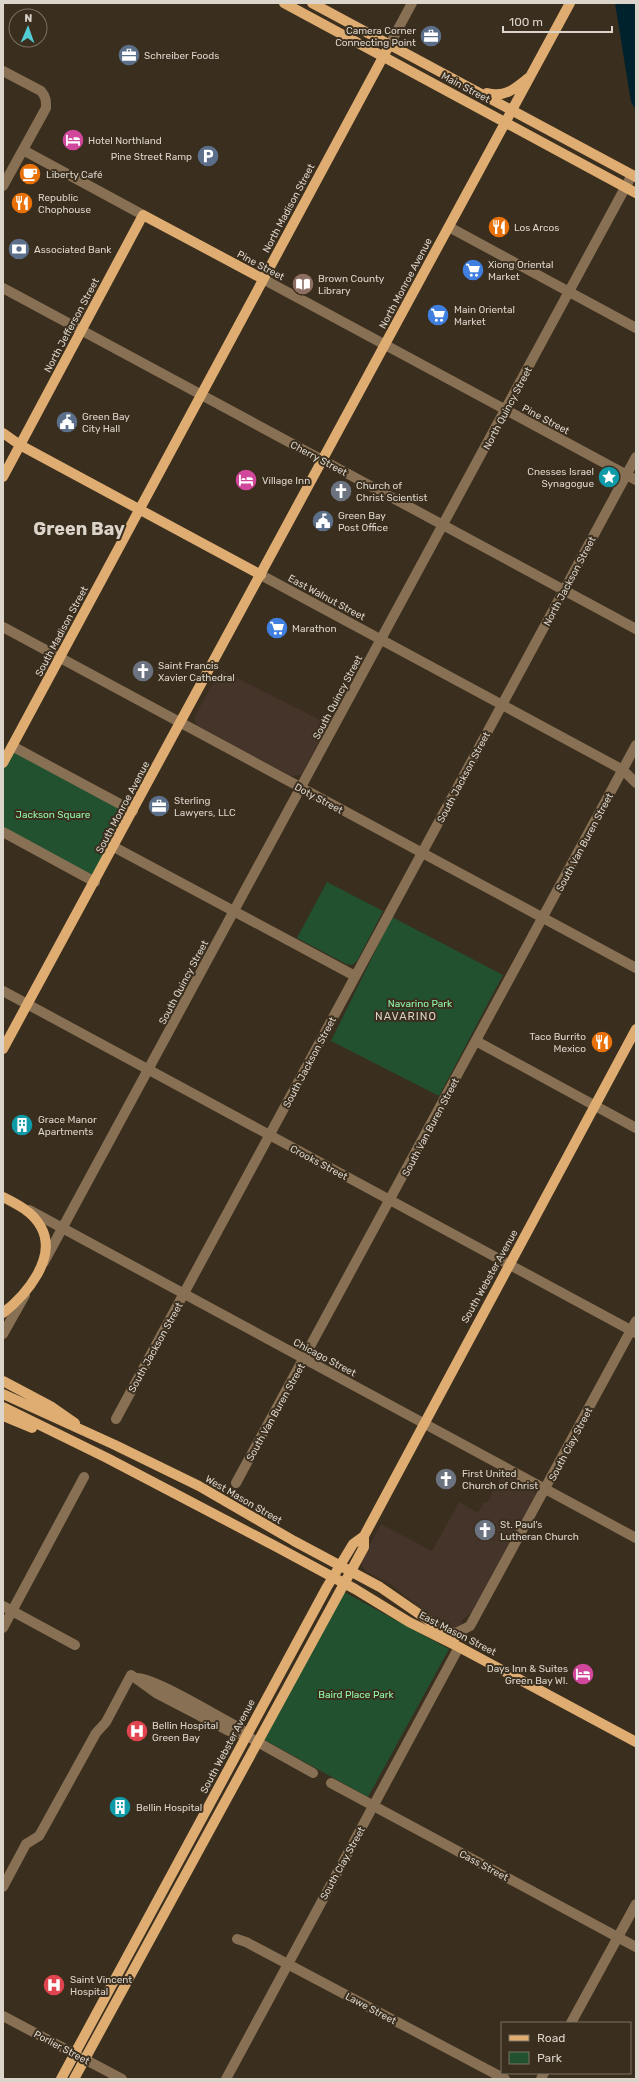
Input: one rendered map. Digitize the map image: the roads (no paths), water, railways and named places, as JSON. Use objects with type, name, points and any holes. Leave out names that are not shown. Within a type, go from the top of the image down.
[{"type":"main road","name":"Main Street","points":[[284,3],[636,192]]},
{"type":"main road","name":"Main Street","points":[[312,3],[634,176]]},
{"type":"main road","name":"North Monroe Avenue","points":[[261,575],[570,3]]},
{"type":"main road","name":"North Madison Street","points":[[140,510],[262,279],[390,44]]},
{"type":"main road","points":[[476,90],[502,95],[511,91],[531,76]]},
{"type":"main road","name":"Pine Street","points":[[144,215],[262,279]]},
{"type":"main road","name":"North Jefferson Street","points":[[3,477],[144,215]]},
{"type":"main road","name":"East Walnut Street","points":[[3,433],[20,445],[261,575]]},
{"type":"main road","name":"East Walnut Street","points":[[3,439],[20,445]]},
{"type":"main road","name":"South Madison Street","points":[[3,763],[140,510]]},
{"type":"main road","name":"South Monroe Avenue","points":[[3,1049],[261,575]]},
{"type":"main road","name":"South Webster Avenue","points":[[74,2079],[345,1583],[364,1547],[364,1536],[636,1029]]},
{"type":"main road","name":"Chicago Street","points":[[3,1197],[26,1209]]},
{"type":"main road","points":[[26,1209],[43,1231],[45,1246],[43,1263]]},
{"type":"main road","name":"South Quincy Street","points":[[29,1288],[43,1263]]},
{"type":"main road","points":[[3,1313],[29,1288]]},
{"type":"main road","points":[[3,1381],[57,1410],[95,1437]]},
{"type":"main road","name":"West Mason Street","points":[[3,1394],[186,1480],[351,1571],[383,1589],[444,1632],[459,1647]]},
{"type":"main road","points":[[3,1407],[90,1450],[333,1577]]},
{"type":"main road","points":[[3,1416],[90,1450]]},
{"type":"main road","name":"South Webster Avenue","points":[[61,2079],[333,1577],[355,1541],[364,1536]]},
{"type":"main road","name":"East Mason Street","points":[[333,1577],[409,1622],[459,1647],[636,1742]]},
{"type":"street","name":"North Madison Street","points":[[390,44],[412,3]]},
{"type":"street","points":[[3,71],[41,91],[45,96],[46,108],[3,186]]},
{"type":"street","name":"Pine Street","points":[[23,150],[144,215]]},
{"type":"street","name":"North Quincy Street","points":[[381,640],[569,292],[634,176]]},
{"type":"street","points":[[449,227],[636,328]]},
{"type":"street","name":"Pine Street","points":[[262,279],[636,480]]},
{"type":"street","name":"Cherry Street","points":[[3,288],[636,629]]},
{"type":"street","name":"North Jackson Street","points":[[502,705],[636,457]]},
{"type":"street","name":"East Walnut Street","points":[[261,575],[623,770],[636,783]]},
{"type":"street","name":"Doty Street","points":[[3,627],[636,968]]},
{"type":"street","name":"South Quincy Street","points":[[43,1263],[235,912],[381,640]]},
{"type":"street","name":"South Jackson Street","points":[[116,1419],[502,705]]},
{"type":"street","points":[[12,746],[133,811]]},
{"type":"street","name":"South Van Buren Street","points":[[236,1483],[636,746]]},
{"type":"street","name":"East Walnut Street","points":[[623,770],[636,772]]},
{"type":"street","points":[[3,832],[95,882]]},
{"type":"street","points":[[114,847],[355,976]]},
{"type":"street","name":"Crooks Street","points":[[3,991],[509,1264],[634,1328]]},
{"type":"street","points":[[476,1041],[636,1128]]},
{"type":"street","name":"Chicago Street","points":[[26,1209],[636,1538]]},
{"type":"street","name":"South Quincy Street","points":[[3,1334],[29,1288]]},
{"type":"street","name":"South Clay Street","points":[[444,1632],[456,1633],[470,1626],[634,1328]]},
{"type":"street","points":[[3,1628],[8,1609],[84,1477]]},
{"type":"street","points":[[8,1609],[75,1645]]},
{"type":"street","name":"South Clay Street","points":[[226,2079],[459,1647]]},
{"type":"street","points":[[3,1887],[26,1844],[39,1836],[44,1829],[96,1732],[106,1722],[134,1677],[141,1684],[163,1696],[231,1732],[247,1736],[313,1773]]},
{"type":"street","name":"Cass Street","points":[[331,1783],[636,1947]]},
{"type":"street","points":[[572,2022],[636,1904]]},
{"type":"street","name":"Lawe Street","points":[[237,1939],[246,1942],[505,2079]]},
{"type":"street","name":"Porlier Street","points":[[3,2016],[122,2079]]},
{"type":"water","points":[[615,3],[636,3],[636,110],[631,102]]},
{"type":"place","name":"Camera Corner Connecting Point","points":[[431,36]]},
{"type":"place","name":"Schreiber Foods","points":[[129,55]]},
{"type":"place","name":"Hotel Northland","points":[[73,140]]},
{"type":"place","name":"Pine Street Ramp","points":[[208,156]]},
{"type":"place","name":"Liberty Café","points":[[30,174]]},
{"type":"place","name":"Republic Chophouse","points":[[22,203]]},
{"type":"place","name":"Los Arcos","points":[[499,227]]},
{"type":"place","name":"Associated Bank","points":[[19,249]]},
{"type":"place","name":"Xiong Oriental Market","points":[[473,270]]},
{"type":"place","name":"Brown County Library","points":[[303,284]]},
{"type":"place","name":"Main Oriental Market","points":[[438,315]]},
{"type":"place","name":"Green Bay City Hall","points":[[67,422]]},
{"type":"place","name":"Cnesses Israel Synagogue","points":[[609,477]]},
{"type":"place","name":"Village Inn","points":[[246,480]]},
{"type":"place","name":"Church of Christ Scientist","points":[[341,491]]},
{"type":"place","name":"Green Bay Post Office","points":[[323,521]]},
{"type":"place","name":"Marathon","points":[[277,628]]},
{"type":"place","name":"Saint Francis Xavier Cathedral","points":[[143,671]]},
{"type":"place","name":"Sterling Lawyers, LLC","points":[[159,806]]},
{"type":"place","name":"Taco Burrito Mexico","points":[[602,1042]]},
{"type":"place","name":"Grace Manor Apartments","points":[[22,1125]]},
{"type":"place","name":"First United Church of Christ","points":[[446,1479]]},
{"type":"place","name":"St. Paul's Lutheran Church","points":[[485,1530]]},
{"type":"place","name":"Days Inn & Suites Green Bay WI.","points":[[583,1674]]},
{"type":"place","name":"Bellin Hospital Green Bay","points":[[137,1731]]},
{"type":"place","name":"Bellin Hospital","points":[[120,1807]]},
{"type":"place","name":"Saint Vincent Hospital","points":[[54,1985]]},
{"type":"district","name":"Green Bay","points":[[79,529]]},
{"type":"district","name":"NAVARINO","points":[[406,1016]]},
{"type":"park label","name":"Jackson Square","points":[[53,814]]},
{"type":"park label","name":"Navarino Park","points":[[420,1003]]},
{"type":"park label","name":"Baird Place Park","points":[[356,1694]]}]
